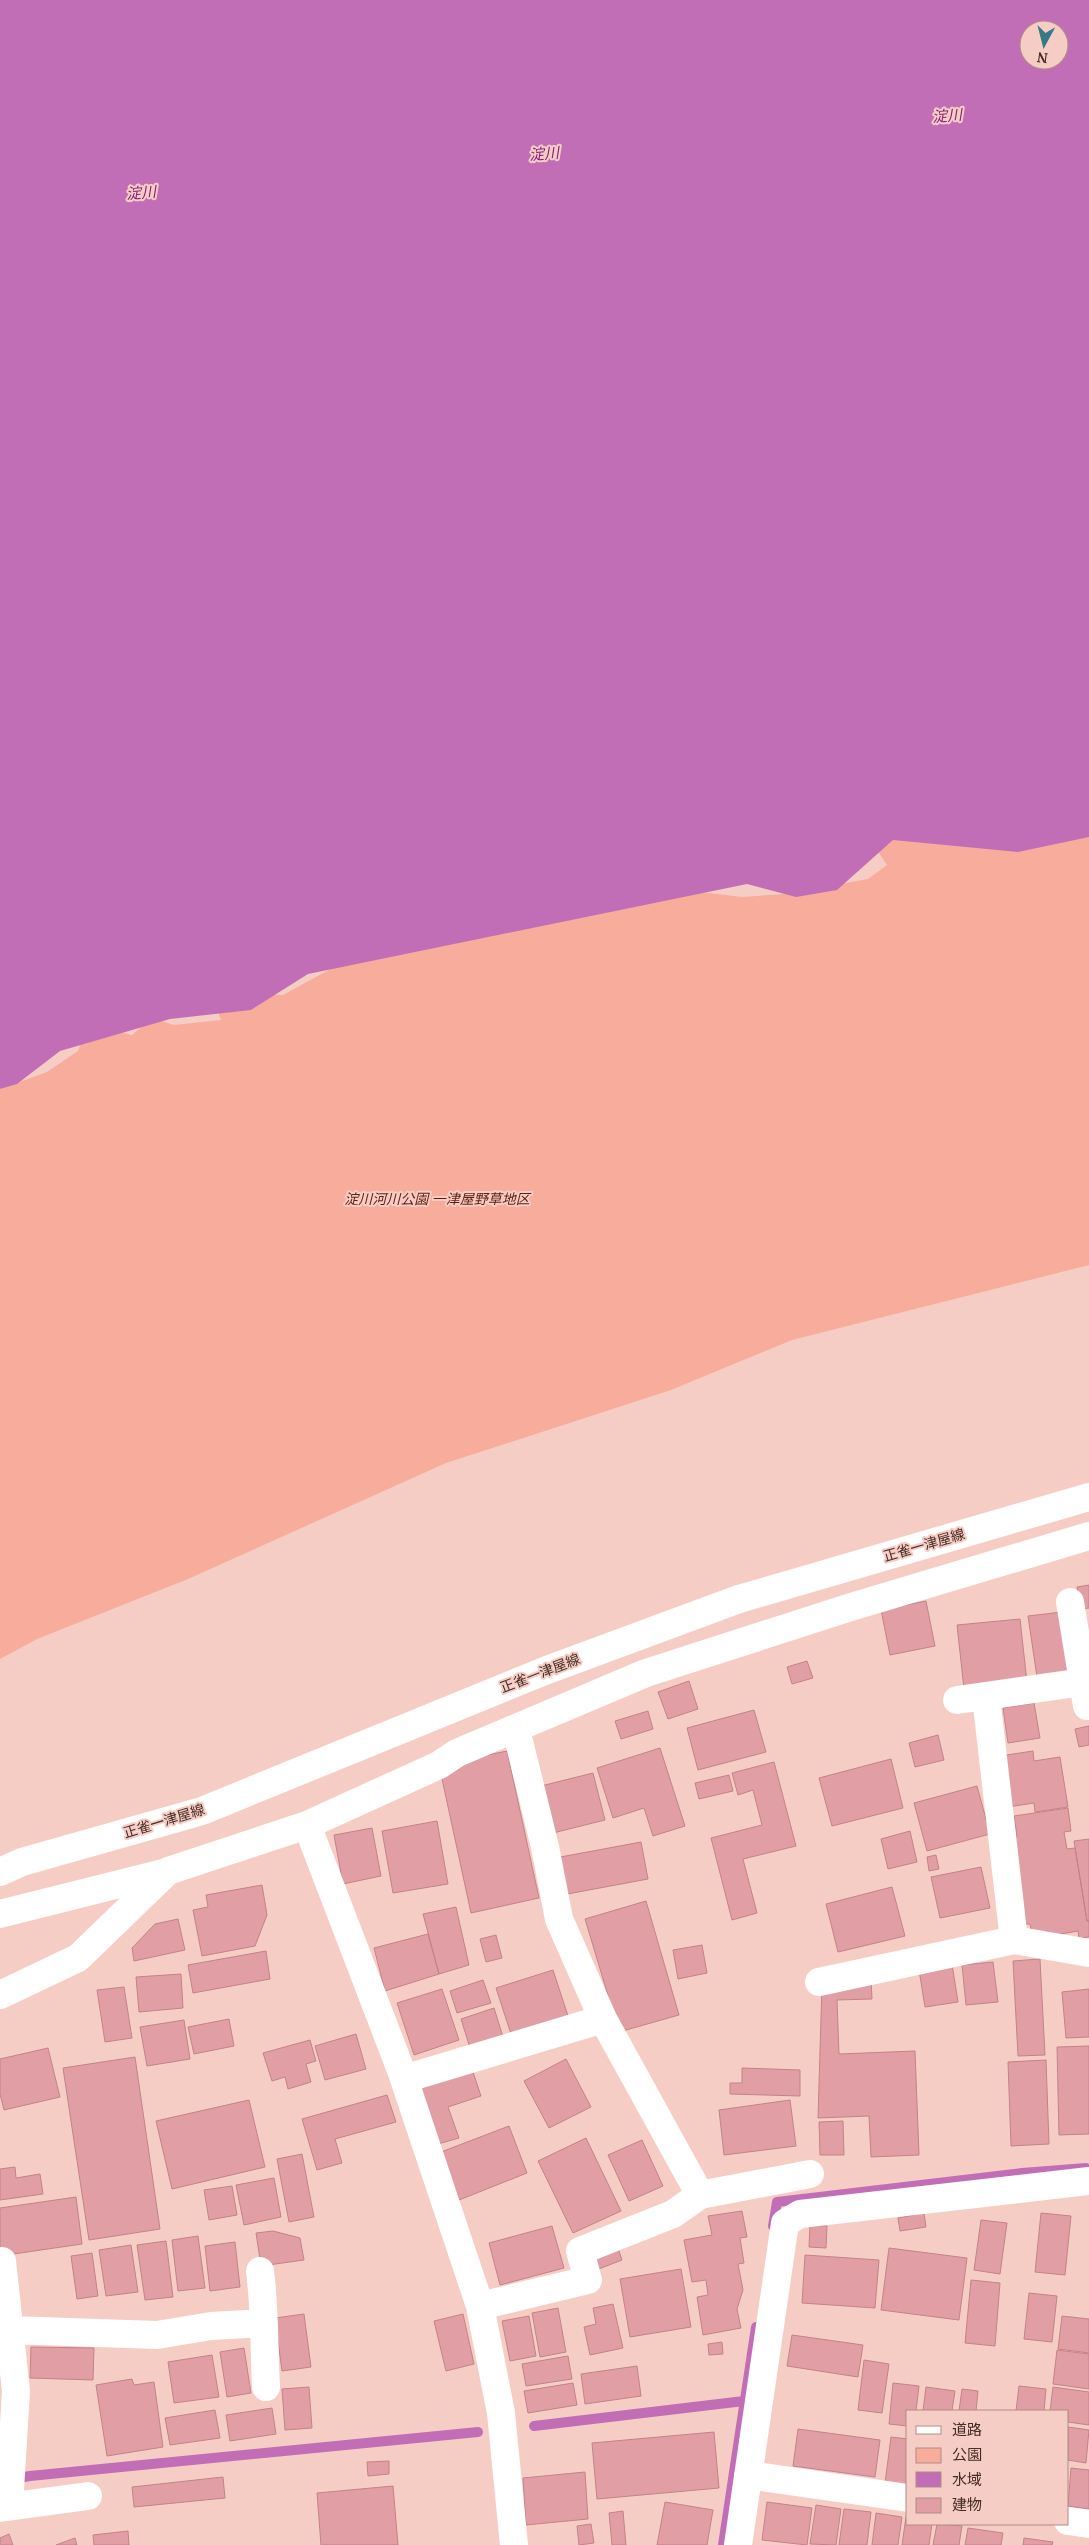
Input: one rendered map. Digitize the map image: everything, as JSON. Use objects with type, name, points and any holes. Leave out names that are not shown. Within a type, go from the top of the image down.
[{"type":"street","name":"正雀一津屋線","points":[[0,1872],[22,1862],[202,1811],[546,1670],[739,1599],[1089,1497]]},
{"type":"street","points":[[0,1914],[168,1871],[308,1824],[439,1765],[457,1753],[646,1673],[851,1607],[1089,1536]]},
{"type":"street","points":[[958,1700],[986,1697],[1086,1694],[1070,1602]]},
{"type":"street","points":[[986,1697],[1014,1940]]},
{"type":"street","points":[[516,1729],[545,1847],[559,1919],[603,2019],[700,2194]]},
{"type":"street","points":[[308,1824],[404,2079],[480,2306],[501,2414],[514,2545]]},
{"type":"street","points":[[0,1995],[78,1958],[168,1871]]},
{"type":"street","points":[[819,1982],[1014,1940],[1089,1953]]},
{"type":"street","points":[[404,2079],[603,2019]]},
{"type":"street","points":[[480,2306],[588,2280],[580,2251],[673,2214],[700,2194],[810,2174]]},
{"type":"street","points":[[738,2545],[785,2223],[800,2214],[1089,2182]]},
{"type":"street","points":[[2,2261],[16,2391],[4,2507],[88,2496]]},
{"type":"street","points":[[260,2271],[265,2307],[262,2323],[266,2388]]},
{"type":"street","points":[[10,2330],[157,2335],[211,2326],[262,2323]]},
{"type":"street","points":[[748,2475],[906,2498]]},
{"type":"street","points":[[1069,2521],[1089,2524]]},
{"type":"green space","name":"淀川河川公園 一津屋野草地区","points":[[1089,822],[1089,1265],[792,1340],[671,1390],[446,1463],[188,1579],[37,1639],[0,1659],[0,1089],[47,1072],[78,1051],[85,1030],[111,1030],[132,1035],[152,1018],[174,1025],[221,1020],[211,992],[283,995],[347,960],[685,890],[742,897],[785,894],[868,879],[887,865],[873,844],[894,828]]},
{"type":"water","name":"淀川","points":[[0,0],[1089,0],[1089,837],[1018,852],[893,840],[837,890],[796,897],[747,884],[308,974],[251,1010],[170,1019],[60,1051],[17,1084],[0,1089]]},
{"type":"building","points":[[1089,1585],[1089,1608],[1081,1609],[1077,1587]]},
{"type":"building","points":[[926,1601],[935,1646],[890,1655],[881,1610]]},
{"type":"building","points":[[1062,1612],[1071,1672],[1037,1677],[1028,1616]]},
{"type":"building","points":[[1020,1619],[1027,1682],[964,1689],[957,1625]]},
{"type":"building","points":[[807,1661],[813,1678],[792,1684],[787,1667]]},
{"type":"building","points":[[689,1681],[698,1709],[668,1719],[658,1692]]},
{"type":"building","points":[[1034,1703],[1040,1738],[1008,1743],[1003,1708]]},
{"type":"building","points":[[754,1710],[766,1752],[698,1770],[687,1728]]},
{"type":"building","points":[[648,1711],[653,1729],[621,1739],[615,1721]]},
{"type":"building","points":[[1089,1726],[1089,1745],[1079,1747],[1075,1729]]},
{"type":"building","points":[[938,1735],[944,1760],[915,1767],[909,1743]]},
{"type":"building","points":[[660,1748],[685,1826],[653,1836],[644,1808],[613,1818],[597,1768]]},
{"type":"building","points":[[507,1751],[539,1898],[471,1913],[439,1765]]},
{"type":"building","points":[[1033,1751],[1034,1761],[1060,1757],[1068,1807],[1035,1812],[1034,1803],[1008,1807],[1000,1756]]},
{"type":"building","points":[[891,1759],[903,1808],[832,1826],[819,1778]]},
{"type":"building","points":[[774,1762],[796,1846],[743,1859],[757,1913],[732,1920],[711,1838],[762,1825],[753,1790],[738,1795],[732,1773]]},
{"type":"building","points":[[593,1773],[605,1820],[553,1833],[541,1786]]},
{"type":"building","points":[[729,1775],[733,1791],[699,1799],[695,1783]]},
{"type":"building","points":[[977,1786],[990,1834],[927,1851],[914,1803]]},
{"type":"building","points":[[1068,1808],[1071,1831],[1064,1832],[1067,1849],[1075,1848],[1087,1921],[1089,1921],[1089,1937],[1079,1938],[1078,1931],[1049,1936],[1048,1931],[1032,1933],[1030,1924],[1026,1924],[1014,1837],[1017,1836],[1014,1816]]},
{"type":"building","points":[[437,1821],[448,1884],[393,1893],[382,1831]]},
{"type":"building","points":[[372,1828],[381,1876],[343,1884],[334,1835]]},
{"type":"building","points":[[910,1831],[917,1862],[888,1869],[881,1839]]},
{"type":"building","points":[[1089,1839],[1089,1921],[1087,1921],[1074,1841]]},
{"type":"building","points":[[641,1842],[648,1879],[562,1895],[555,1858]]},
{"type":"building","points":[[936,1855],[939,1869],[929,1871],[927,1857]]},
{"type":"building","points":[[981,1867],[990,1908],[940,1918],[931,1877]]},
{"type":"building","points":[[262,1885],[267,1915],[255,1946],[202,1956],[193,1910],[208,1907],[206,1895]]},
{"type":"building","points":[[892,1887],[905,1936],[838,1952],[826,1904]]},
{"type":"building","points":[[646,1901],[679,2015],[619,2032],[585,1919]]},
{"type":"building","points":[[456,1907],[469,1965],[439,1974],[423,1914]]},
{"type":"building","points":[[178,1919],[185,1950],[134,1961],[132,1948],[155,1924]]},
{"type":"building","points":[[428,1934],[439,1974],[385,1991],[374,1948]]},
{"type":"building","points":[[496,1935],[502,1958],[486,1962],[480,1939]]},
{"type":"building","points":[[702,1945],[707,1973],[678,1979],[673,1950]]},
{"type":"building","points":[[266,1951],[270,1979],[193,1993],[188,1965]]},
{"type":"building","points":[[1040,1959],[1045,2055],[1018,2056],[1013,1961]]},
{"type":"building","points":[[993,1962],[998,2002],[966,2005],[962,1965]]},
{"type":"building","points":[[952,1964],[958,2002],[925,2007],[919,1970]]},
{"type":"building","points":[[553,1970],[569,2019],[512,2037],[496,1988]]},
{"type":"building","points":[[181,1974],[183,2008],[139,2012],[136,1977]]},
{"type":"building","points":[[871,1979],[872,1999],[837,2000],[839,2054],[915,2051],[919,2155],[871,2157],[869,2116],[818,2118],[822,1985]]},
{"type":"building","points":[[483,1980],[491,2003],[457,2013],[450,1991]]},
{"type":"building","points":[[124,1987],[132,2038],[105,2042],[97,1990]]},
{"type":"building","points":[[442,1989],[459,2040],[414,2055],[397,2003]]},
{"type":"building","points":[[1089,1989],[1089,2037],[1066,2038],[1062,1992]]},
{"type":"building","points":[[494,2008],[504,2040],[471,2051],[461,2019]]},
{"type":"building","points":[[229,2019],[234,2046],[194,2054],[188,2027]]},
{"type":"building","points":[[184,2020],[190,2059],[147,2066],[140,2027]]},
{"type":"building","points":[[356,2034],[366,2069],[325,2080],[315,2046]]},
{"type":"building","points":[[310,2040],[316,2061],[306,2064],[311,2082],[288,2089],[285,2077],[272,2081],[263,2053]]},
{"type":"building","points":[[1089,2046],[1089,2134],[1059,2135],[1057,2047]]},
{"type":"building","points":[[48,2048],[60,2097],[4,2110],[0,2094],[0,2059]]},
{"type":"building","points":[[135,2057],[160,2229],[89,2240],[63,2068]]},
{"type":"building","points":[[566,2059],[591,2107],[549,2128],[524,2081]]},
{"type":"building","points":[[1046,2060],[1049,2144],[1011,2146],[1008,2062]]},
{"type":"building","points":[[742,2068],[800,2070],[800,2096],[730,2094],[730,2083],[742,2083]]},
{"type":"building","points":[[472,2069],[481,2096],[448,2107],[459,2138],[438,2144],[419,2087]]},
{"type":"building","points":[[387,2095],[396,2122],[335,2139],[342,2163],[317,2170],[302,2119]]},
{"type":"building","points":[[249,2100],[265,2167],[172,2189],[156,2121]]},
{"type":"building","points":[[790,2100],[796,2146],[724,2155],[719,2110]]},
{"type":"building","points":[[843,2121],[844,2155],[820,2155],[819,2122]]},
{"type":"building","points":[[509,2126],[527,2173],[459,2200],[441,2152]]},
{"type":"building","points":[[586,2138],[621,2211],[573,2233],[538,2161]]},
{"type":"building","points":[[642,2140],[663,2186],[629,2201],[608,2155]]},
{"type":"building","points":[[302,2154],[314,2217],[289,2222],[277,2159]]},
{"type":"building","points":[[15,2167],[16,2178],[40,2174],[43,2194],[0,2200],[0,2169]]},
{"type":"building","points":[[274,2178],[281,2217],[244,2225],[236,2185]]},
{"type":"building","points":[[232,2186],[237,2215],[209,2220],[204,2190]]},
{"type":"building","points":[[76,2197],[82,2244],[0,2256],[0,2208]]},
{"type":"building","points":[[742,2211],[747,2237],[740,2238],[744,2263],[738,2264],[743,2290],[737,2309],[741,2328],[703,2335],[697,2297],[708,2295],[706,2280],[692,2282],[684,2240],[712,2235],[708,2216]]},
{"type":"building","points":[[924,2213],[926,2227],[900,2231],[898,2218]]},
{"type":"building","points":[[1041,2213],[1071,2216],[1065,2275],[1035,2272]]},
{"type":"building","points":[[981,2220],[1007,2223],[1000,2274],[974,2270]]},
{"type":"building","points":[[810,2225],[827,2226],[826,2248],[809,2247]]},
{"type":"building","points":[[552,2226],[564,2268],[500,2285],[489,2243]]},
{"type":"building","points":[[273,2231],[300,2238],[304,2260],[261,2266],[256,2233]]},
{"type":"building","points":[[198,2236],[205,2288],[178,2291],[172,2240]]},
{"type":"building","points":[[166,2241],[173,2297],[145,2300],[137,2245]]},
{"type":"building","points":[[235,2242],[240,2287],[210,2291],[205,2246]]},
{"type":"building","points":[[131,2245],[138,2292],[106,2296],[99,2250]]},
{"type":"building","points":[[617,2245],[622,2260],[596,2270],[591,2255]]},
{"type":"building","points":[[889,2248],[967,2258],[959,2320],[881,2310]]},
{"type":"building","points":[[92,2253],[98,2296],[77,2299],[71,2256]]},
{"type":"building","points":[[805,2255],[879,2260],[875,2308],[802,2303]]},
{"type":"building","points":[[681,2269],[691,2327],[630,2337],[620,2279]]},
{"type":"building","points":[[971,2280],[1000,2283],[995,2346],[965,2343]]},
{"type":"building","points":[[1029,2293],[1057,2296],[1052,2342],[1024,2339]]},
{"type":"building","points":[[613,2304],[623,2348],[590,2355],[584,2327],[596,2324],[593,2308]]},
{"type":"building","points":[[558,2308],[566,2352],[540,2357],[532,2313]]},
{"type":"building","points":[[304,2314],[311,2367],[282,2371],[275,2318]]},
{"type":"building","points":[[463,2314],[474,2364],[446,2371],[434,2321]]},
{"type":"building","points":[[529,2316],[536,2356],[510,2361],[502,2321]]},
{"type":"building","points":[[1062,2316],[1089,2319],[1089,2353],[1058,2349]]},
{"type":"building","points":[[792,2335],[863,2345],[858,2377],[787,2366]]},
{"type":"building","points":[[722,2342],[723,2354],[709,2355],[708,2344]]},
{"type":"building","points":[[31,2347],[94,2348],[93,2380],[30,2378]]},
{"type":"building","points":[[244,2348],[251,2393],[227,2397],[220,2352]]},
{"type":"building","points":[[1057,2350],[1089,2354],[1089,2389],[1053,2384]]},
{"type":"building","points":[[212,2355],[219,2397],[174,2403],[168,2362]]},
{"type":"building","points":[[568,2356],[572,2379],[526,2386],[522,2364]]},
{"type":"building","points":[[864,2360],[889,2364],[882,2413],[858,2410]]},
{"type":"building","points":[[637,2366],[641,2396],[585,2404],[581,2374]]},
{"type":"building","points":[[132,2379],[134,2385],[154,2382],[163,2447],[107,2456],[96,2385]]},
{"type":"building","points":[[573,2383],[577,2405],[528,2413],[524,2391]]},
{"type":"building","points":[[893,2383],[919,2386],[916,2410],[906,2410],[906,2426],[889,2424]]},
{"type":"building","points":[[1019,2386],[1046,2389],[1044,2410],[1016,2410]]},
{"type":"building","points":[[309,2387],[312,2428],[285,2430],[282,2389]]},
{"type":"building","points":[[926,2387],[955,2391],[952,2410],[923,2410]]},
{"type":"building","points":[[1053,2387],[1089,2392],[1089,2425],[1069,2422],[1069,2410],[1050,2410]]},
{"type":"building","points":[[962,2389],[978,2391],[976,2410],[959,2410]]},
{"type":"building","points":[[272,2408],[276,2434],[230,2441],[226,2415]]},
{"type":"building","points":[[215,2410],[220,2438],[170,2445],[165,2418]]},
{"type":"building","points":[[1069,2427],[1089,2430],[1086,2463],[1069,2460]]},
{"type":"building","points":[[798,2429],[880,2440],[875,2477],[793,2466]]},
{"type":"building","points":[[714,2432],[719,2488],[597,2499],[592,2443]]},
{"type":"building","points":[[891,2437],[906,2439],[906,2485],[885,2483]]},
{"type":"building","points":[[389,2461],[389,2474],[368,2476],[367,2462]]},
{"type":"building","points":[[1071,2468],[1089,2470],[1089,2509],[1069,2506]]},
{"type":"building","points":[[585,2472],[588,2519],[526,2525],[523,2478]]},
{"type":"building","points":[[223,2477],[225,2498],[134,2507],[132,2487]]},
{"type":"building","points":[[393,2486],[398,2545],[321,2545],[317,2493]]},
{"type":"building","points":[[665,2502],[713,2510],[707,2545],[657,2545]]},
{"type":"building","points":[[767,2502],[812,2508],[807,2545],[762,2540]]},
{"type":"building","points":[[816,2505],[841,2509],[836,2545],[810,2544]]},
{"type":"building","points":[[844,2509],[871,2512],[867,2545],[839,2545]]},
{"type":"building","points":[[623,2511],[626,2545],[612,2545],[609,2513]]},
{"type":"building","points":[[876,2513],[902,2517],[898,2545],[872,2545]]},
{"type":"building","points":[[906,2517],[906,2525],[932,2525],[929,2545],[902,2545]]},
{"type":"building","points":[[591,2524],[594,2543],[579,2545],[577,2526]]},
{"type":"building","points":[[937,2525],[962,2526],[959,2545],[933,2545]]},
{"type":"building","points":[[968,2528],[1003,2533],[1001,2545],[965,2545]]},
{"type":"building","points":[[128,2531],[129,2545],[94,2545],[93,2535]]},
{"type":"building","points":[[9,2534],[13,2545],[0,2545],[0,2538]]},
{"type":"building","points":[[75,2538],[77,2545],[56,2545]]},
{"type":"building","points":[[1024,2538],[1053,2542],[1052,2545],[1023,2545]]},
{"type":"waterway","points":[[773,2226],[777,2202],[1022,2173],[1086,2168]]},
{"type":"waterway","points":[[723,2545],[756,2327]]},
{"type":"waterway","points":[[534,2426],[744,2401]]},
{"type":"waterway","points":[[13,2479],[478,2432]]}]
